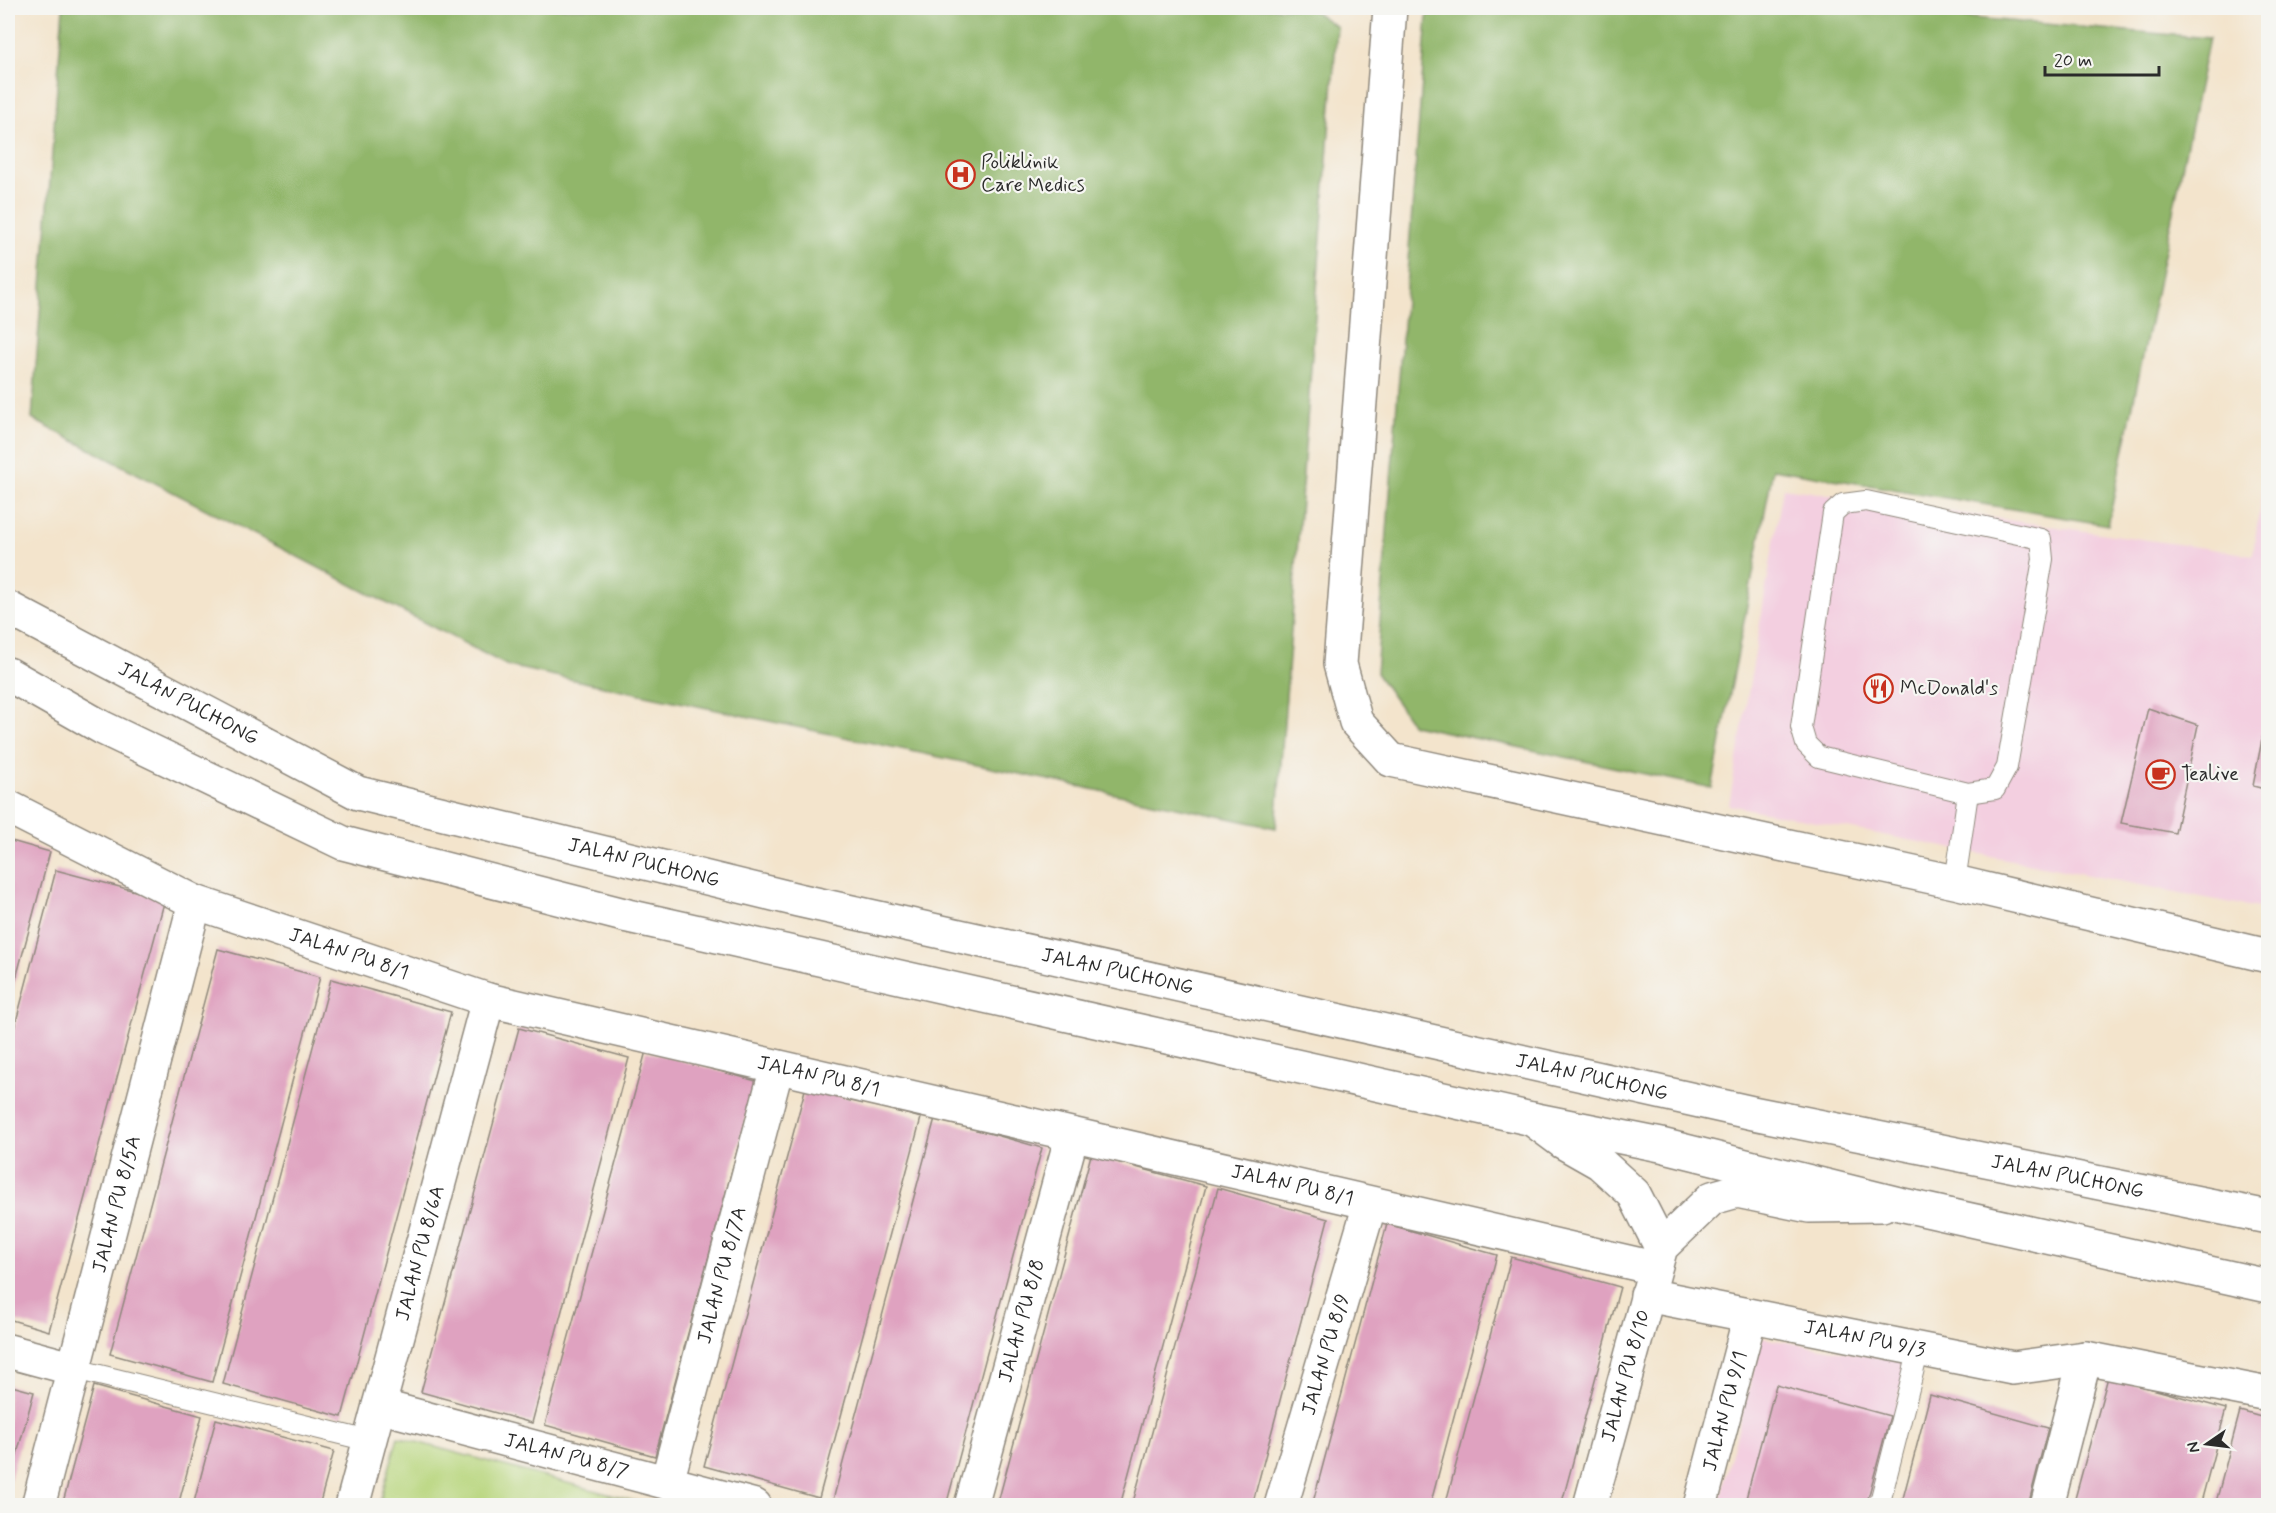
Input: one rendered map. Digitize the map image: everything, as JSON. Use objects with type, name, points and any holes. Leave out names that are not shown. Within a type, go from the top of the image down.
[{"type":"street","points":[[1390,8],[1340,664],[1356,722],[1390,760],[1955,882],[2268,956]]},
{"type":"street","name":"JALAN PUCHONG","points":[[8,608],[358,793],[798,900],[1753,1113],[2268,1217]]},
{"type":"street","points":[[8,674],[102,728],[343,843],[628,916],[1532,1119],[1661,1145],[1899,1204],[2268,1287]]},
{"type":"street","name":"JALAN PU 8/1","points":[[8,807],[195,902],[488,1000],[1654,1270]]},
{"type":"street","name":"JALAN PU 8/5A","points":[[38,1506],[195,902]]},
{"type":"street","name":"JALAN PU 8/6A","points":[[351,1506],[488,1000]]},
{"type":"street","name":"JALAN PU 8/7A","points":[[667,1482],[777,1067]]},
{"type":"street","points":[[1532,1119],[1563,1143],[1600,1163],[1634,1194],[1654,1270]]},
{"type":"street","name":"JALAN PU 8/8","points":[[971,1506],[1072,1135]]},
{"type":"street","points":[[1654,1270],[1712,1198],[1737,1191],[1809,1206],[1899,1204]]},
{"type":"street","name":"JALAN PU 8/9","points":[[1281,1506],[1370,1204]]},
{"type":"street","name":"JALAN PU 9/3","points":[[1654,1270],[1750,1317],[2013,1368],[2085,1358],[2268,1394]]},
{"type":"street","name":"JALAN PU 8/10","points":[[1590,1506],[1654,1270]]},
{"type":"street","name":"JALAN PU 9/1","points":[[1700,1506],[1750,1317]]},
{"type":"street","points":[[8,1351],[75,1369]]},
{"type":"street","points":[[2047,1506],[2085,1358]]},
{"type":"street","name":"JALAN PU 8/7","points":[[378,1406],[755,1506]]},
{"type":"lane","points":[[1866,501],[2040,539],[2043,558],[2007,767],[1995,789],[1968,793],[1819,757],[1806,744],[1801,727],[1833,513],[1844,504],[1866,501]]},
{"type":"lane","points":[[1955,882],[1968,793]]},
{"type":"lane","points":[[1879,1506],[1919,1349]]},
{"type":"lane","points":[[75,1369],[369,1441]]},
{"type":"shaded area","points":[[2268,445],[2268,910],[1729,805],[1783,488],[2253,555]]},
{"type":"shaded area","points":[[1762,1338],[1908,1362],[1870,1505],[1718,1506]]},
{"type":"green space","points":[[63,8],[1309,8],[1337,27],[1276,828],[508,666],[32,419]]},
{"type":"green space","points":[[1436,8],[1855,8],[2209,38],[2108,525],[1773,469],[1712,788],[1413,725],[1376,673],[1427,17]]},
{"type":"green space","points":[[398,1437],[648,1505],[379,1505]]},
{"type":"building","name":"Tealive","points":[[2148,708],[2198,725],[2175,833],[2121,823]]},
{"type":"building","points":[[2268,714],[2268,790],[2253,786]]},
{"type":"building","points":[[8,840],[50,852],[8,1008]]},
{"type":"building","points":[[56,870],[165,899],[49,1331],[8,1319],[8,1052]]},
{"type":"building","points":[[218,949],[320,977],[212,1382],[110,1354]]},
{"type":"building","points":[[331,979],[451,1012],[342,1417],[223,1384]]},
{"type":"building","points":[[519,1028],[629,1058],[532,1423],[421,1392]]},
{"type":"building","points":[[646,1051],[756,1081],[655,1456],[545,1425]]},
{"type":"building","points":[[806,1086],[921,1118],[819,1498],[704,1466]]},
{"type":"building","points":[[935,1118],[1042,1148],[946,1506],[852,1506],[833,1500]]},
{"type":"building","points":[[1091,1155],[1206,1186],[1120,1506],[997,1506]]},
{"type":"building","points":[[1218,1188],[1328,1219],[1252,1506],[1132,1506]]},
{"type":"building","points":[[1387,1224],[1497,1255],[1430,1506],[1312,1506]]},
{"type":"building","points":[[1511,1257],[1620,1287],[1561,1506],[1445,1506]]},
{"type":"building","points":[[2108,1377],[2226,1409],[2200,1506],[2073,1506]]},
{"type":"building","points":[[8,1385],[34,1392],[8,1487]]},
{"type":"building","points":[[1776,1385],[1890,1416],[1866,1506],[1744,1506]]},
{"type":"building","points":[[94,1386],[202,1416],[178,1506],[62,1506]]},
{"type":"building","points":[[1930,1395],[2048,1428],[2028,1506],[1901,1506]]},
{"type":"building","points":[[2240,1411],[2268,1419],[2268,1506],[2215,1506]]},
{"type":"building","points":[[216,1419],[334,1451],[319,1506],[193,1506]]},
{"type":"place","name":"Poliklinik Care Medics","points":[[960,174]]},
{"type":"place","name":"McDonald's","points":[[1879,688]]},
{"type":"place","name":"Tealive","points":[[2160,774]]}]
